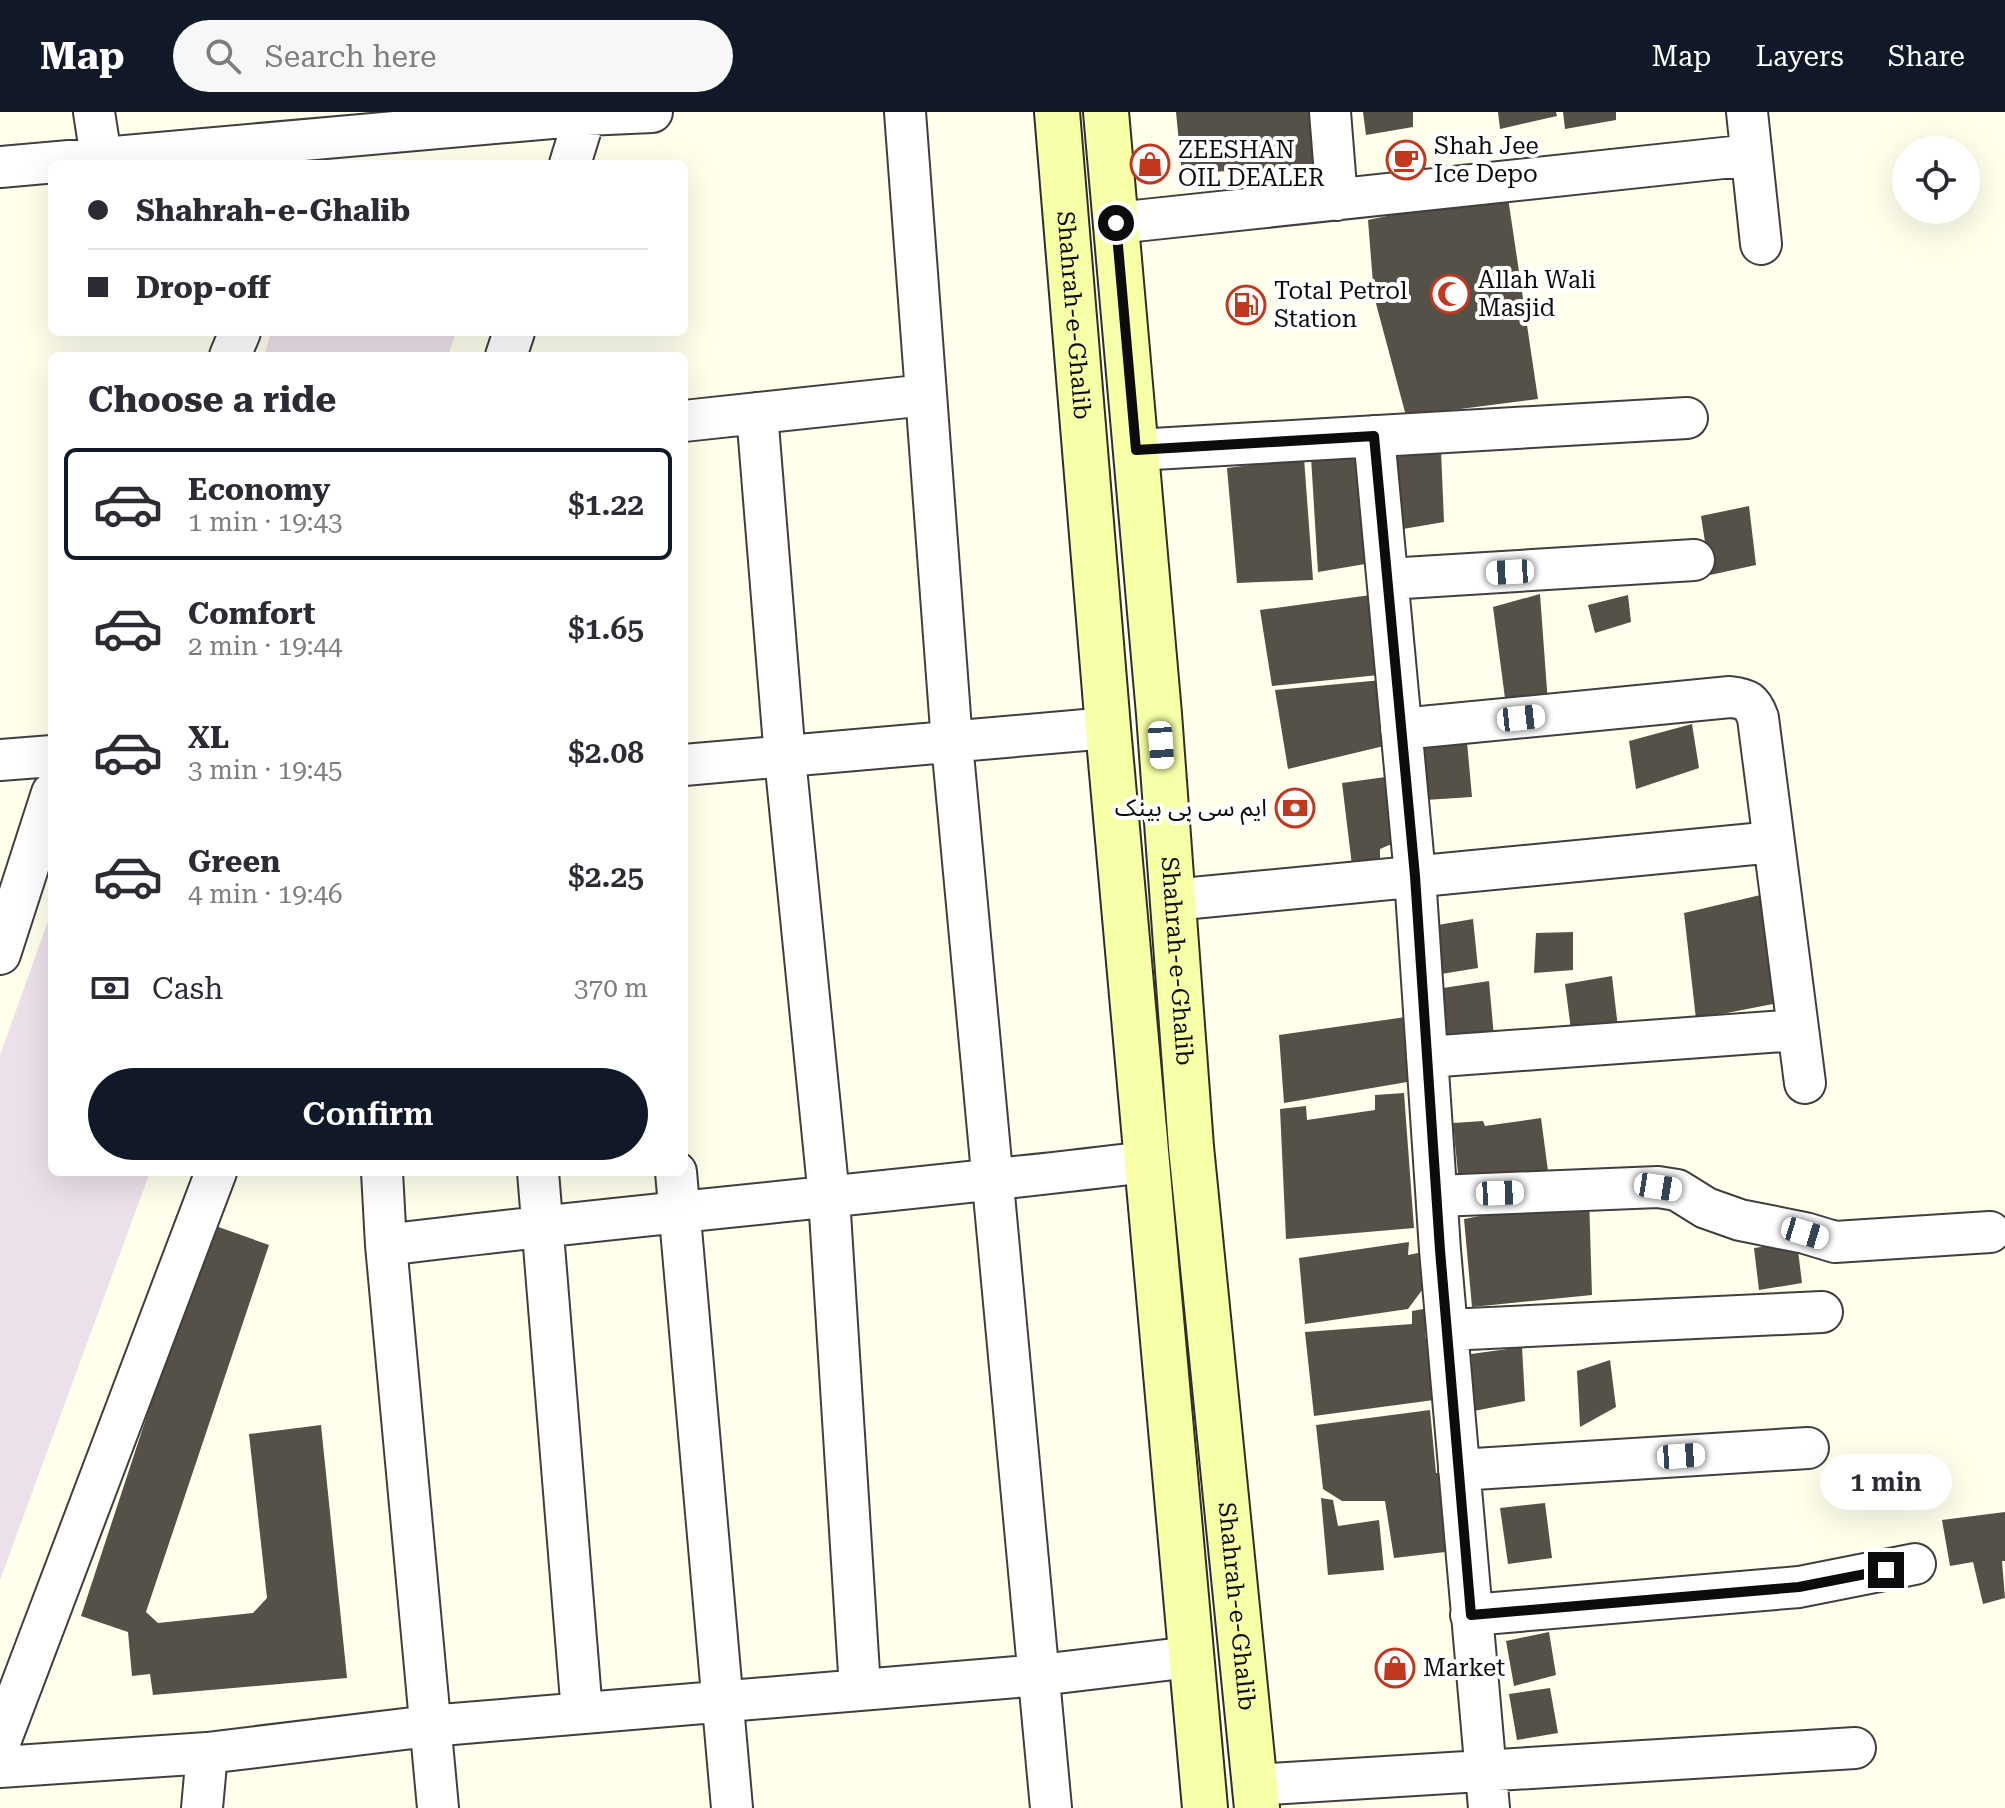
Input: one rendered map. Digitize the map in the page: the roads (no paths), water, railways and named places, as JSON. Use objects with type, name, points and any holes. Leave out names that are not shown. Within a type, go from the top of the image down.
[{"type":"main road","name":"Shahrah-e-Ghalib","points":[[1057,112],[1108,728],[1205,1808]]},
{"type":"main road","name":"Shahrah-e-Ghalib","points":[[1106,112],[1191,1147],[1256,1797]]},
{"type":"street","points":[[94,112],[101,157]]},
{"type":"street","points":[[71,160],[315,152],[362,124],[652,112]]},
{"type":"street","points":[[905,112],[952,743],[1051,1808]]},
{"type":"street","points":[[1330,112],[1337,200]]},
{"type":"street","points":[[1747,112],[1761,244]]},
{"type":"street","points":[[571,160],[586,114]]},
{"type":"street","points":[[1116,223],[1751,155]]},
{"type":"street","points":[[0,167],[48,162]]},
{"type":"street","points":[[688,421],[926,395]]},
{"type":"street","points":[[757,413],[785,758],[829,1197],[860,1689]]},
{"type":"street","points":[[1136,450],[1687,418]]},
{"type":"street","points":[[1374,436],[1415,876],[1447,1330],[1487,1790]]},
{"type":"street","points":[[1388,579],[1694,560]]},
{"type":"street","points":[[1401,729],[1714,699],[1745,699],[1753,703],[1758,718],[1805,1083]]},
{"type":"street","points":[[688,765],[1108,728]]},
{"type":"street","points":[[0,760],[48,756]]},
{"type":"street","points":[[0,954],[48,805]]},
{"type":"street","points":[[1172,900],[1774,842]]},
{"type":"street","points":[[1427,1057],[1798,1030]]},
{"type":"street","points":[[386,1245],[542,1225],[993,1181],[1146,1162]]},
{"type":"street","points":[[0,1742],[214,1176]]},
{"type":"street","points":[[382,1176],[438,1808]]},
{"type":"street","points":[[538,1176],[582,1713]]},
{"type":"street","points":[[676,1176],[732,1808]]},
{"type":"street","points":[[1437,1196],[1658,1187],[1677,1190],[1706,1208],[1740,1220],[1835,1242],[1990,1232]]},
{"type":"street","points":[[1447,1330],[1822,1312]]},
{"type":"street","points":[[1459,1470],[1808,1448]]},
{"type":"street","points":[[1471,1615],[1799,1587],[1915,1564]]},
{"type":"street","points":[[0,1767],[207,1753],[429,1726],[1040,1675],[1191,1657]]},
{"type":"street","points":[[1256,1797],[1487,1790],[1855,1748]]},
{"type":"street","points":[[202,1808],[207,1753]]},
{"type":"place","name":"Shah Jee Ice Depo","points":[[1406,160]]},
{"type":"place","name":"ZEESHAN OIL DEALER","points":[[1150,164]]},
{"type":"place","name":"Allah Wali Masjid","points":[[1450,294]]},
{"type":"place","name":"Total Petrol Station","points":[[1246,305]]},
{"type":"place","name":"ایم سی بی بینک","points":[[1295,808]]},
{"type":"place","name":"Market","points":[[1395,1668]]}]
